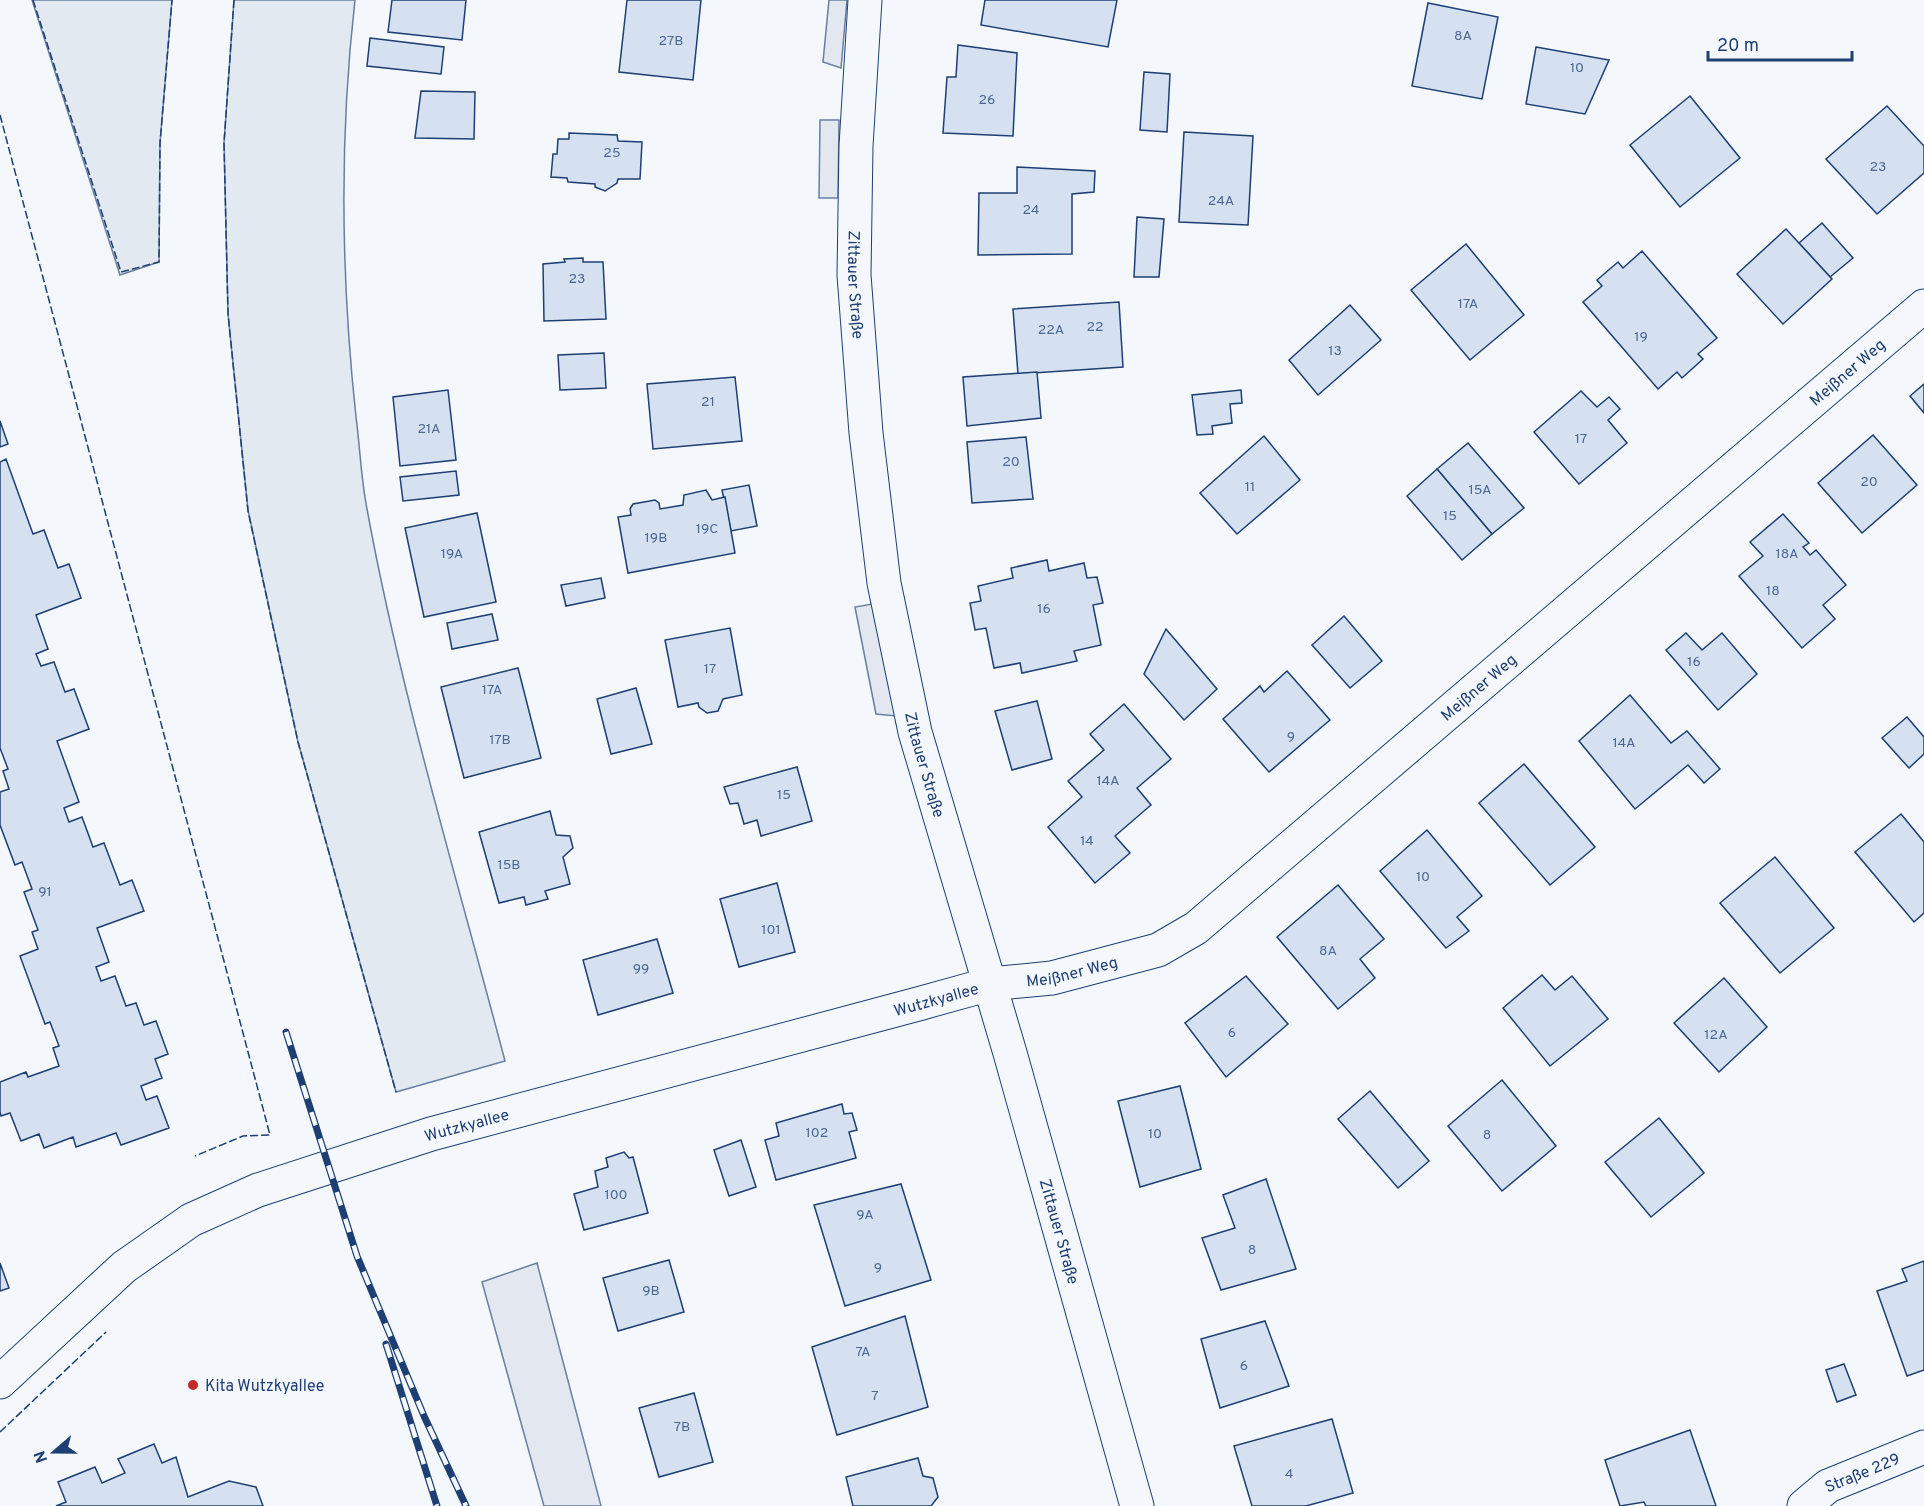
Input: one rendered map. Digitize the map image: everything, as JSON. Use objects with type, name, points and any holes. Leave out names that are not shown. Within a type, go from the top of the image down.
[{"type":"street","name":"Zittauer Straße","points":[[865,0],[856,146],[854,275],[866,434],[884,584],[915,732],[990,984],[1137,1506]]},
{"type":"street","name":"Meißner Weg","points":[[990,984],[1052,978],[1158,950],[1197,928],[1924,306]]},
{"type":"street","name":"Wutzkyallee","points":[[0,1382],[124,1267],[191,1220],[258,1190],[431,1134],[990,984]]},
{"type":"street","name":"Straße 229","points":[[1804,1506],[1828,1486],[1924,1447]]},
{"type":"shaded area","points":[[32,0],[172,0],[160,143],[159,262],[120,275]]},
{"type":"shaded area","points":[[234,0],[355,0],[346,104],[344,208],[347,313],[363,486],[381,579],[413,717],[505,1061],[396,1092],[298,742],[248,510],[228,314],[224,143]]},
{"type":"shaded area","points":[[829,0],[847,0],[841,68],[823,62]]},
{"type":"shaded area","points":[[820,120],[839,120],[838,198],[819,198]]},
{"type":"shaded area","points":[[872,604],[896,716],[876,714],[855,607]]},
{"type":"shaded area","points":[[537,1263],[601,1506],[544,1506],[482,1282]]},
{"type":"building","points":[[392,0],[466,0],[462,40],[388,32]]},
{"type":"building","points":[[627,0],[701,0],[693,80],[619,72]]},
{"type":"building","points":[[985,0],[1117,0],[1108,47],[981,25]]},
{"type":"building","points":[[1428,3],[1498,17],[1482,99],[1412,86]]},
{"type":"building","points":[[370,38],[444,47],[441,74],[367,66]]},
{"type":"building","points":[[958,45],[1017,53],[1013,136],[943,133],[947,77],[956,77]]},
{"type":"building","points":[[1536,47],[1609,60],[1585,114],[1526,104]]},
{"type":"building","points":[[1144,72],[1170,74],[1167,132],[1140,130]]},
{"type":"building","points":[[421,91],[475,92],[474,139],[415,138]]},
{"type":"building","points":[[1690,96],[1740,158],[1680,207],[1630,145]]},
{"type":"building","points":[[1887,106],[1924,146],[1924,173],[1877,214],[1826,159]]},
{"type":"building","points":[[1184,132],[1253,136],[1248,225],[1179,222]]},
{"type":"building","points":[[569,133],[617,135],[618,141],[642,142],[640,179],[618,179],[617,183],[605,191],[595,187],[595,184],[568,182],[567,178],[551,177],[553,154],[557,154],[558,139],[569,139]]},
{"type":"building","points":[[1017,167],[1095,171],[1094,192],[1072,194],[1072,254],[978,255],[979,193],[1017,193]]},
{"type":"building","points":[[1137,217],[1164,219],[1159,277],[1134,277]]},
{"type":"building","points":[[1822,223],[1853,258],[1830,277],[1799,243]]},
{"type":"building","points":[[1786,229],[1832,279],[1783,324],[1737,274]]},
{"type":"building","points":[[1466,244],[1524,315],[1470,360],[1411,290]]},
{"type":"building","points":[[1642,251],[1717,338],[1698,354],[1703,359],[1682,378],[1677,372],[1658,389],[1583,302],[1602,286],[1597,280],[1618,262],[1623,268]]},
{"type":"building","points":[[583,258],[583,262],[603,262],[606,319],[544,321],[543,264],[565,262],[564,259]]},
{"type":"building","points":[[1119,302],[1123,367],[1018,374],[1013,309]]},
{"type":"building","points":[[1350,305],[1381,340],[1318,395],[1289,360]]},
{"type":"building","points":[[604,353],[606,388],[560,390],[558,355]]},
{"type":"building","points":[[1037,372],[1041,418],[967,426],[963,377]]},
{"type":"building","points":[[735,377],[742,441],[653,449],[647,384]]},
{"type":"building","points":[[1924,384],[1924,413],[1910,396]]},
{"type":"building","points":[[448,390],[456,460],[400,466],[393,397]]},
{"type":"building","points":[[1241,390],[1242,403],[1230,404],[1232,423],[1212,426],[1213,434],[1197,435],[1192,395]]},
{"type":"building","points":[[1581,391],[1597,407],[1609,397],[1620,409],[1608,420],[1627,443],[1579,484],[1534,432]]},
{"type":"building","points":[[0,421],[8,444],[0,447]]},
{"type":"building","points":[[1873,435],[1917,485],[1862,533],[1818,483]]},
{"type":"building","points":[[1264,436],[1300,480],[1237,534],[1200,493]]},
{"type":"building","points":[[1026,437],[1033,499],[972,503],[967,442]]},
{"type":"building","points":[[1468,443],[1524,508],[1492,534],[1437,469]]},
{"type":"building","points":[[6,459],[33,534],[44,530],[58,568],[69,564],[81,598],[36,615],[48,649],[36,654],[41,666],[54,662],[65,692],[74,689],[89,729],[57,741],[79,802],[64,808],[69,822],[82,817],[93,847],[104,843],[120,885],[132,880],[144,911],[97,928],[109,962],[96,967],[101,981],[115,976],[126,1006],[136,1003],[144,1025],[156,1021],[168,1054],[155,1059],[162,1078],[141,1086],[146,1100],[157,1096],[169,1128],[121,1145],[116,1133],[76,1147],[73,1137],[44,1148],[39,1134],[21,1141],[10,1113],[1,1116],[0,1112],[0,1082],[26,1072],[28,1077],[59,1066],[53,1048],[59,1046],[50,1022],[45,1024],[20,956],[38,949],[32,932],[38,930],[24,892],[32,889],[22,862],[15,865],[0,825],[0,792],[9,789],[3,771],[8,769],[0,748],[0,462]]},
{"type":"building","points":[[1437,469],[1492,534],[1462,560],[1407,496]]},
{"type":"building","points":[[456,471],[459,495],[403,501],[400,477]]},
{"type":"building","points":[[749,485],[757,526],[731,531],[722,490]]},
{"type":"building","points":[[706,490],[712,500],[725,497],[735,553],[628,573],[618,517],[631,515],[630,509],[633,504],[655,500],[659,503],[660,509],[683,505],[684,495]]},
{"type":"building","points":[[477,513],[496,602],[424,617],[405,528]]},
{"type":"building","points":[[1783,514],[1809,543],[1803,547],[1810,555],[1816,550],[1846,585],[1823,605],[1835,619],[1802,648],[1739,576],[1763,556],[1750,542]]},
{"type":"building","points":[[1047,560],[1049,571],[1084,563],[1087,578],[1097,577],[1103,603],[1093,605],[1101,645],[1074,651],[1077,661],[1022,673],[1020,663],[994,668],[986,628],[975,630],[970,603],[981,601],[978,586],[1013,578],[1011,568]]},
{"type":"building","points":[[601,578],[605,598],[566,606],[561,585]]},
{"type":"building","points":[[492,614],[498,640],[452,649],[447,623]]},
{"type":"building","points":[[1344,616],[1382,661],[1350,688],[1312,645]]},
{"type":"building","points":[[730,628],[742,695],[723,699],[718,711],[707,713],[699,707],[698,703],[678,707],[665,640]]},
{"type":"building","points":[[1166,629],[1217,689],[1184,720],[1144,674]]},
{"type":"building","points":[[1686,633],[1702,650],[1722,633],[1757,674],[1718,710],[1666,650]]},
{"type":"building","points":[[518,668],[541,758],[464,778],[441,687]]},
{"type":"building","points":[[1287,671],[1330,720],[1269,772],[1223,719],[1260,686],[1264,692]]},
{"type":"building","points":[[636,688],[652,744],[611,754],[597,699]]},
{"type":"building","points":[[1630,695],[1671,743],[1687,731],[1720,769],[1704,783],[1688,765],[1635,809],[1579,741]]},
{"type":"building","points":[[1037,701],[1052,759],[1012,770],[995,711]]},
{"type":"building","points":[[1124,704],[1171,759],[1137,788],[1151,805],[1115,836],[1130,853],[1095,883],[1048,827],[1082,797],[1068,781],[1104,750],[1090,734]]},
{"type":"building","points":[[1907,717],[1924,737],[1924,754],[1909,768],[1882,738]]},
{"type":"building","points":[[1524,764],[1595,847],[1550,885],[1479,803]]},
{"type":"building","points":[[797,767],[812,821],[761,836],[757,820],[744,824],[738,803],[730,804],[724,787]]},
{"type":"building","points":[[550,811],[556,835],[570,836],[573,848],[563,857],[570,884],[545,891],[548,899],[526,905],[524,897],[499,903],[479,832]]},
{"type":"building","points":[[1901,814],[1924,842],[1924,913],[1914,922],[1855,852]]},
{"type":"building","points":[[1427,830],[1482,896],[1457,917],[1469,931],[1446,948],[1380,871]]},
{"type":"building","points":[[1775,857],[1834,928],[1780,973],[1720,903]]},
{"type":"building","points":[[777,883],[795,952],[739,967],[720,899]]},
{"type":"building","points":[[1338,885],[1384,939],[1360,959],[1375,978],[1338,1009],[1277,937]]},
{"type":"building","points":[[657,939],[673,993],[598,1015],[583,960]]},
{"type":"building","points":[[1542,975],[1555,990],[1572,976],[1608,1019],[1550,1066],[1503,1008]]},
{"type":"building","points":[[1246,976],[1288,1024],[1226,1077],[1185,1023]]},
{"type":"building","points":[[1724,978],[1767,1027],[1719,1072],[1674,1023]]},
{"type":"building","points":[[1502,1080],[1556,1146],[1502,1191],[1448,1126]]},
{"type":"building","points":[[1180,1086],[1201,1169],[1140,1187],[1118,1101]]},
{"type":"building","points":[[1370,1091],[1429,1161],[1398,1188],[1338,1119]]},
{"type":"building","points":[[842,1104],[844,1114],[852,1113],[857,1130],[849,1132],[856,1158],[776,1180],[765,1140],[779,1136],[776,1123]]},
{"type":"building","points":[[1659,1118],[1704,1173],[1651,1217],[1605,1162]]},
{"type":"building","points":[[741,1140],[756,1187],[729,1196],[714,1150]]},
{"type":"building","points":[[624,1152],[629,1158],[633,1157],[648,1213],[584,1230],[574,1194],[598,1187],[595,1171],[608,1167],[606,1158]]},
{"type":"building","points":[[1266,1179],[1296,1269],[1221,1290],[1202,1238],[1235,1228],[1223,1195]]},
{"type":"building","points":[[901,1184],[931,1280],[845,1306],[814,1205]]},
{"type":"building","points":[[669,1260],[684,1312],[618,1331],[603,1278]]},
{"type":"building","points":[[1924,1261],[1924,1370],[1907,1376],[1877,1291],[1907,1281],[1902,1269]]},
{"type":"building","points":[[0,1263],[9,1288],[0,1291]]},
{"type":"building","points":[[905,1316],[928,1407],[837,1435],[812,1347]]},
{"type":"building","points":[[1265,1321],[1289,1386],[1220,1408],[1201,1339]]},
{"type":"building","points":[[1844,1364],[1856,1395],[1837,1402],[1826,1370]]},
{"type":"building","points":[[694,1393],[713,1462],[659,1477],[639,1408]]},
{"type":"building","points":[[1332,1419],[1353,1493],[1306,1506],[1252,1506],[1234,1446]]},
{"type":"building","points":[[1690,1430],[1716,1506],[1646,1506],[1644,1502],[1620,1506],[1605,1460]]},
{"type":"building","points":[[154,1444],[162,1463],[176,1457],[188,1497],[229,1481],[256,1487],[263,1506],[56,1506],[66,1502],[58,1482],[95,1467],[102,1483],[125,1473],[118,1459]]},
{"type":"building","points":[[918,1458],[923,1476],[933,1478],[938,1497],[931,1506],[853,1506],[846,1477]]},
{"type":"railway","points":[[286,1032],[357,1256],[424,1416],[466,1506]]},
{"type":"railway","points":[[386,1344],[437,1506]]},
{"type":"fence","points":[[33,0],[121,272],[159,262],[160,143],[172,0]]},
{"type":"fence","points":[[234,0],[224,143],[228,314],[248,511],[298,742],[396,1092]]},
{"type":"fence","points":[[0,115],[270,1135],[243,1136],[195,1156]]},
{"type":"fence","points":[[0,1432],[106,1332]]},
{"type":"place","name":"Kita Wutzkyallee","points":[[193,1385]]}]
